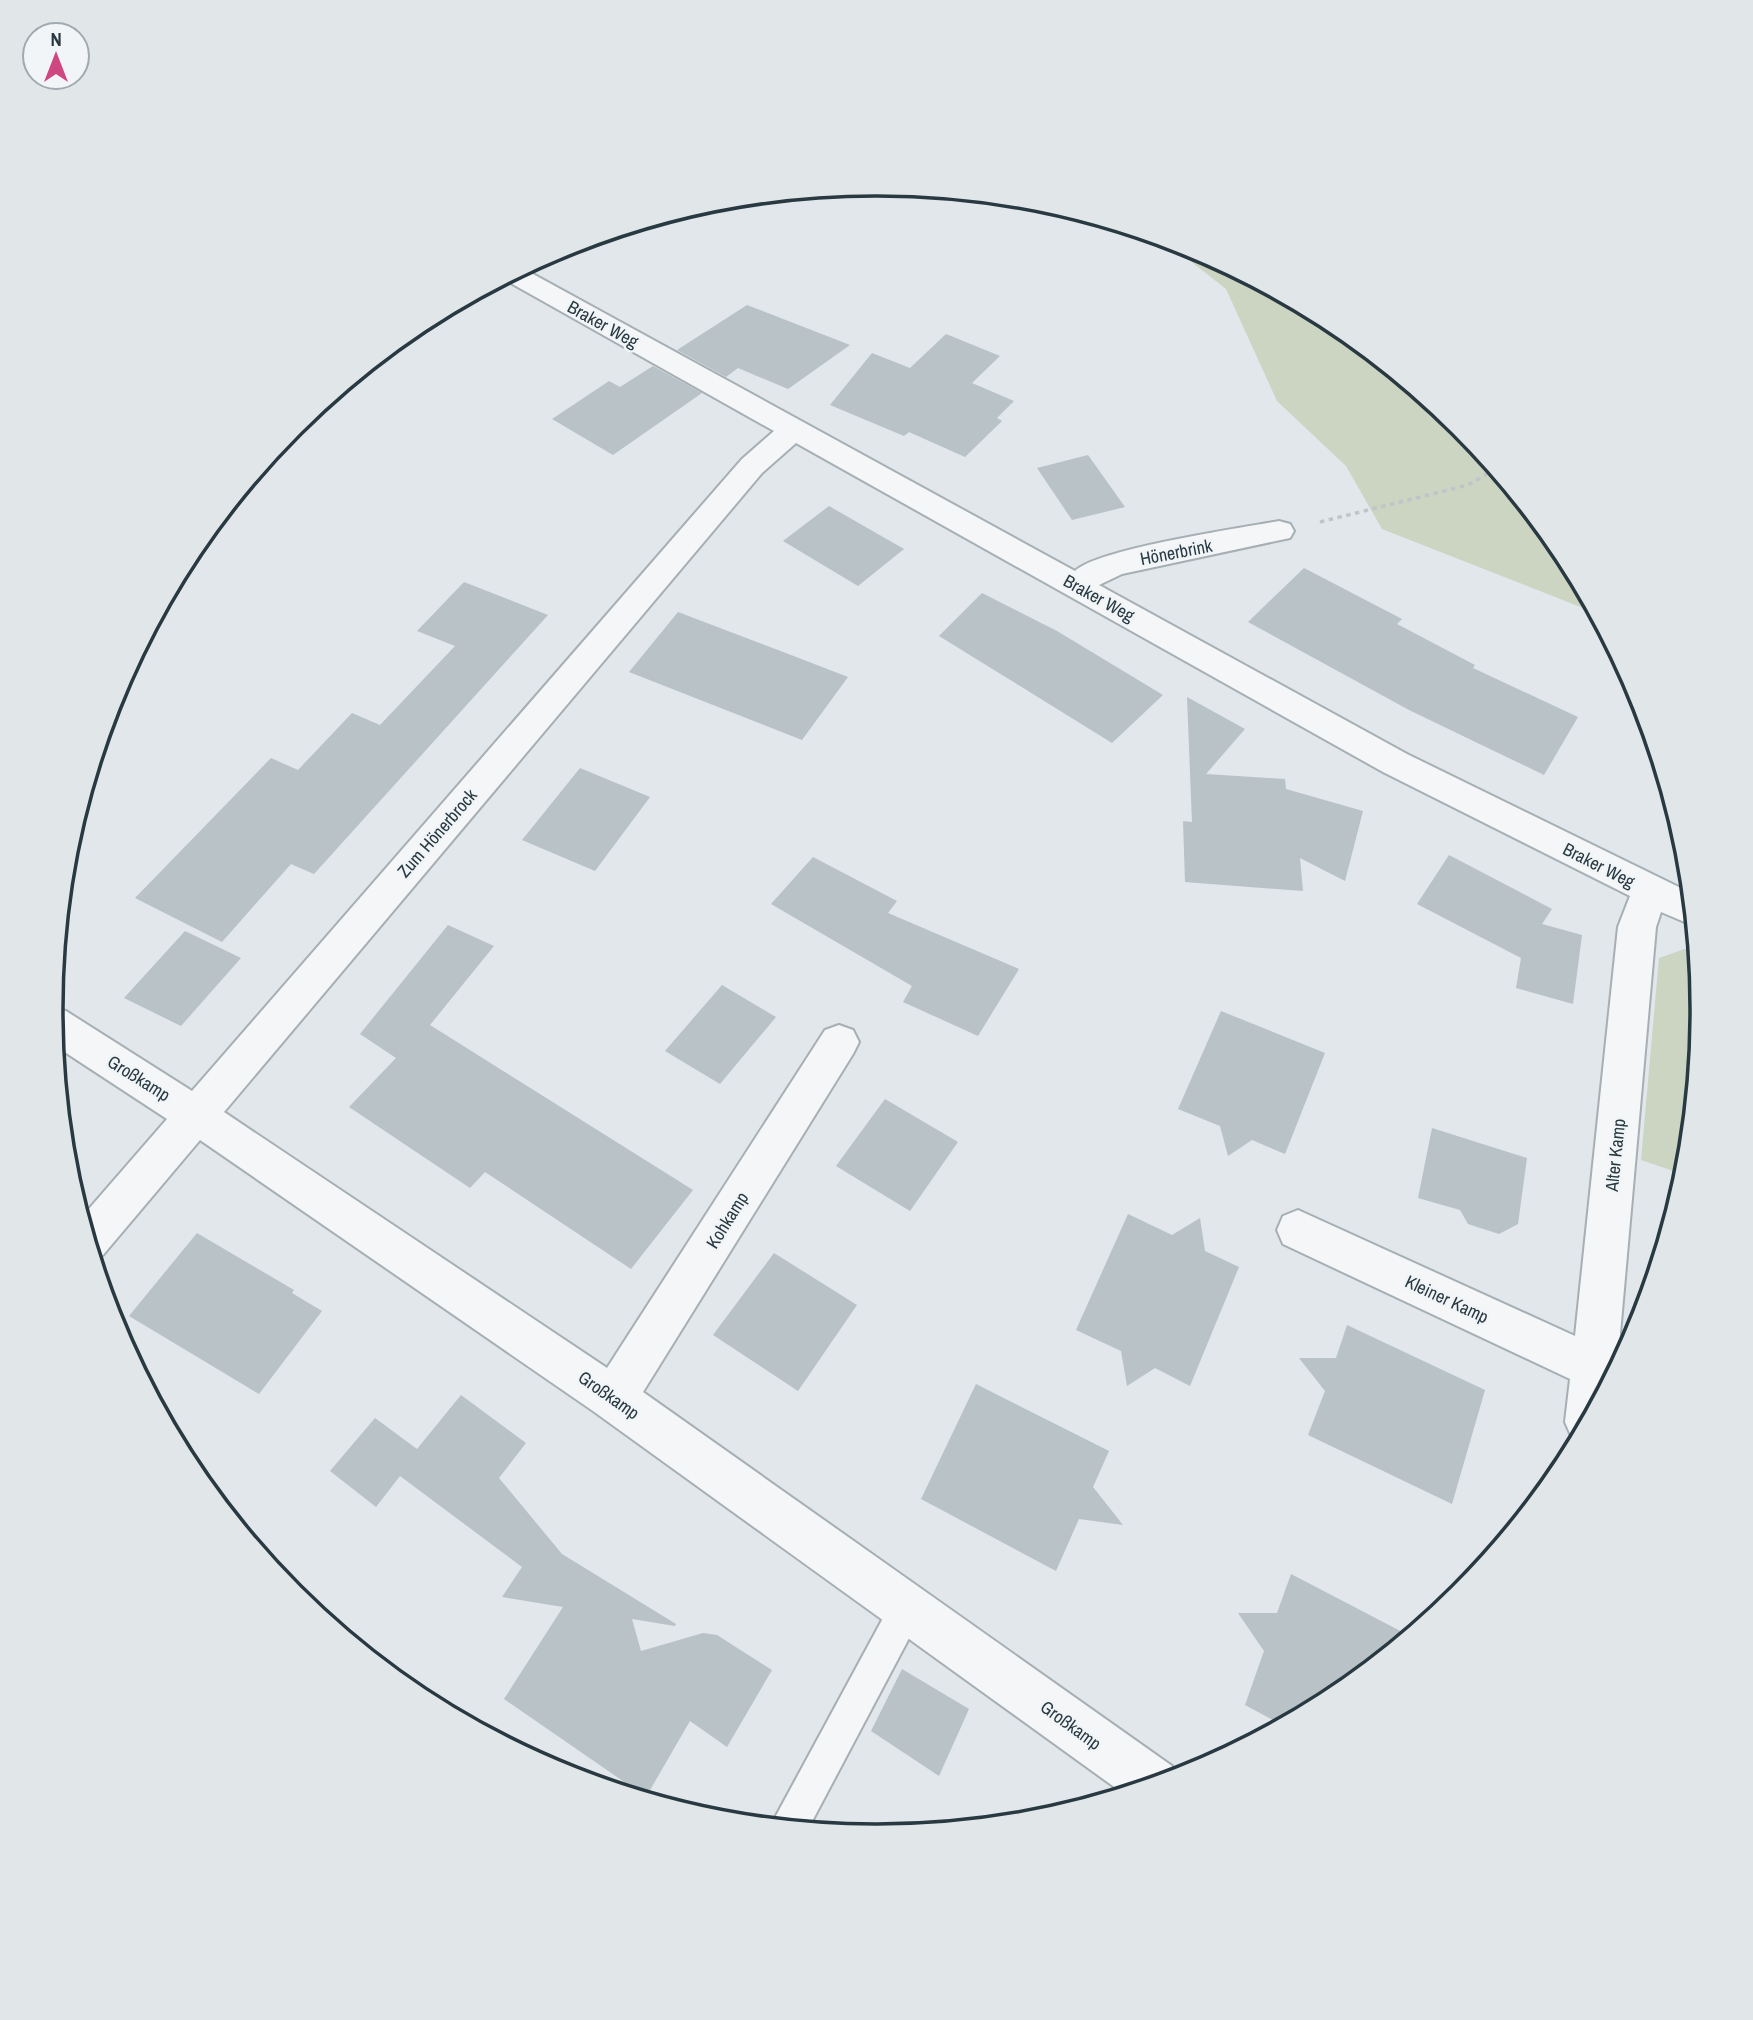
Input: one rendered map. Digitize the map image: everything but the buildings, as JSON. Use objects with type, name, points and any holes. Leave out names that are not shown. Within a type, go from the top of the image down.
[{"type":"street","name":"Braker Weg","points":[[521,278],[1395,763],[1683,906]]},
{"type":"street","name":"Zum Hönerbrock","points":[[95,1233],[752,466],[793,430]]},
{"type":"street","name":"Hönerbrink","points":[[1079,586],[1092,573],[1116,564],[1279,531]]},
{"type":"street","name":"Alter Kamp","points":[[1591,1398],[1637,927],[1650,891]]},
{"type":"street","name":"Großkamp","points":[[64,1030],[196,1113],[614,1398],[1145,1778]]},
{"type":"street","name":"Kohkamp","points":[[614,1398],[839,1042]]},
{"type":"street","name":"Kleiner Kamp","points":[[1298,1230],[1595,1368]]},
{"type":"lane","points":[[793,1819],[907,1608]]},
{"type":"path","points":[[1279,531],[1468,485],[1487,473]]},
{"type":"green space","points":[[1186,257],[1283,305],[1372,365],[1413,398],[1452,435],[1522,515],[1584,608],[1382,529],[1346,466],[1277,401],[1226,289]]},
{"type":"green space","points":[[1687,948],[1690,1010],[1688,1063],[1674,1171],[1641,1160],[1659,958]]}]
